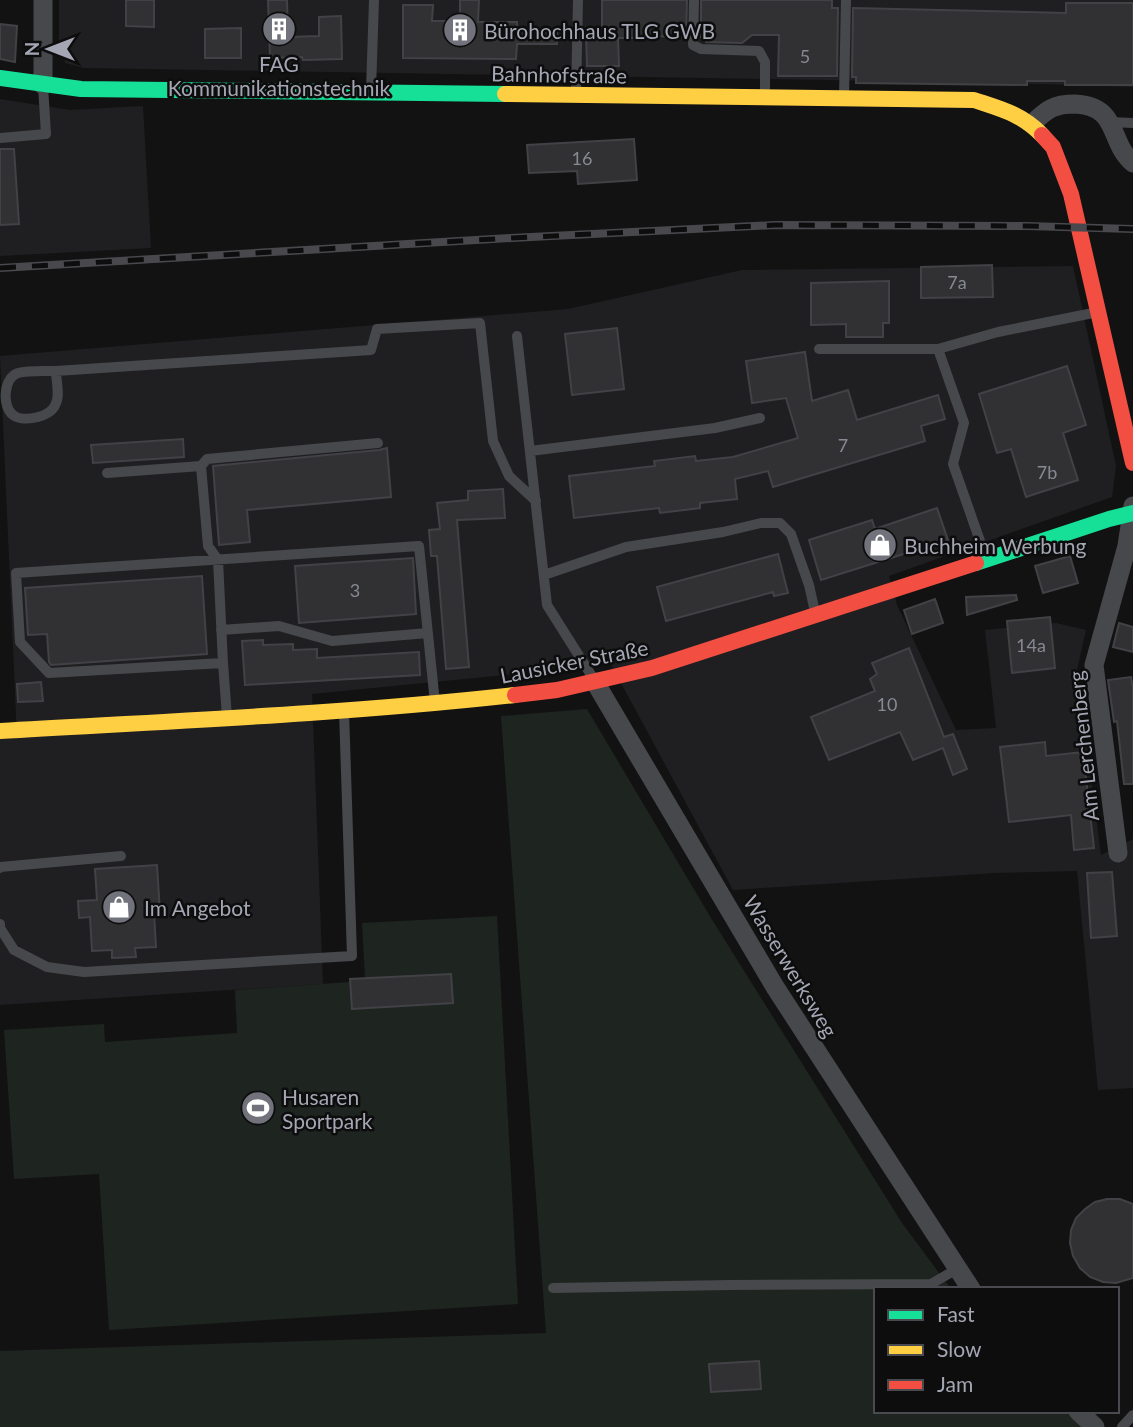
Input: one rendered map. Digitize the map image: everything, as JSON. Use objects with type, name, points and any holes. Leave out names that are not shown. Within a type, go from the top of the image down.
[{"type":"street","points":[[43,0],[43,85]]},
{"type":"street","name":"Bahnhofstraße","points":[[0,78],[81,89],[974,100],[1014,113],[1032,124],[1054,147],[1071,194],[1133,463]]},
{"type":"street","points":[[1032,124],[1044,112],[1063,104],[1083,105],[1100,110],[1110,122],[1124,152],[1133,163]]},
{"type":"street","name":"Am Lerchenberg","points":[[1118,853],[1094,665],[1127,546],[1133,506]]},
{"type":"street","name":"Lausicker Straße","points":[[0,731],[344,711],[557,690],[652,668],[1133,513]]},
{"type":"street","name":"Wasserwerksweg","points":[[595,682],[775,987],[970,1287]]},
{"type":"street","points":[[1080,1413],[1095,1427]]},
{"type":"lane","points":[[371,93],[374,0]]},
{"type":"lane","points":[[576,95],[578,0]]},
{"type":"lane","points":[[694,0],[693,45],[701,50],[760,51],[765,62],[765,98]]},
{"type":"lane","points":[[844,98],[846,0]]},
{"type":"lane","points":[[0,138],[46,134],[43,85]]},
{"type":"lane","points":[[1110,122],[1133,123]]},
{"type":"lane","points":[[820,349],[938,349],[998,332],[1099,312]]},
{"type":"lane","points":[[56,371],[57,402],[51,411],[40,417],[18,418],[10,413],[6,386],[10,378],[17,373],[371,350],[377,329],[480,323],[493,441],[509,476],[536,501]]},
{"type":"lane","points":[[517,336],[547,605],[595,682]]},
{"type":"lane","points":[[938,349],[964,423],[953,464],[987,560]]},
{"type":"lane","points":[[530,451],[715,428],[760,418]]},
{"type":"lane","points":[[227,718],[218,560],[208,546],[201,466],[207,459],[378,443]]},
{"type":"lane","points":[[107,472],[201,466]]},
{"type":"lane","points":[[544,575],[626,547],[723,532],[761,523],[780,523],[792,534],[816,615]]},
{"type":"lane","points":[[223,663],[48,673],[20,642],[16,573],[419,546],[435,704]]},
{"type":"lane","points":[[221,630],[279,626],[332,641],[428,633]]},
{"type":"lane","points":[[0,924],[14,950],[47,967],[84,972],[352,956],[344,711]]},
{"type":"lane","points":[[0,868],[121,856]]},
{"type":"lane","points":[[553,1289],[731,1284],[931,1284],[957,1269]]},
{"type":"lane","points":[[1122,1427],[1133,1415]]},
{"type":"shaded area","points":[[59,0],[1133,0],[1133,87],[84,68],[65,63],[59,39]]},
{"type":"shaded area","points":[[0,99],[70,110],[143,106],[151,248],[0,256]]},
{"type":"shaded area","points":[[1073,266],[1116,466],[1112,497],[889,576],[897,605],[956,730],[996,728],[985,630],[1056,623],[1086,630],[1077,670],[1101,855],[1133,839],[1133,1088],[1098,1090],[1077,871],[994,873],[733,890],[608,659],[505,675],[312,694],[323,984],[0,1005],[0,739],[17,738],[0,356],[568,309],[742,270]]},
{"type":"shaded area","points":[[587,709],[711,918],[902,1223],[950,1287],[874,1287],[874,1413],[1076,1413],[1090,1427],[0,1427],[0,1351],[546,1333],[501,716]]},
{"type":"shaded area","name":"Husaren Sportpark","points":[[497,916],[518,1304],[109,1330],[99,1174],[14,1179],[4,1030],[104,1024],[105,1042],[237,1033],[235,990],[350,982],[351,979],[365,978],[362,923]]},
{"type":"building","points":[[126,0],[154,0],[154,27],[126,26]]},
{"type":"building","points":[[268,0],[287,0],[288,37],[319,36],[319,17],[341,16],[342,59],[270,58]]},
{"type":"building","name":"Bürohochhaus TLG GWB","points":[[460,0],[479,0],[478,22],[517,22],[517,28],[557,29],[557,44],[517,44],[516,59],[403,58],[403,5],[433,5],[432,21],[460,21]]},
{"type":"building","points":[[602,0],[687,0],[686,37],[618,38],[619,66],[587,66],[586,34],[602,34]]},
{"type":"building","points":[[701,0],[832,0],[832,8],[838,8],[837,76],[778,76],[779,35],[752,35],[742,43],[706,42],[706,37],[701,37]]},
{"type":"building","points":[[1066,3],[1133,3],[1133,85],[1065,85],[1065,81],[1027,81],[1027,85],[856,83],[856,77],[852,77],[853,8],[1066,13]]},
{"type":"building","points":[[0,24],[17,26],[15,62],[0,59]]},
{"type":"building","points":[[241,28],[241,58],[205,58],[205,29]]},
{"type":"building","points":[[634,139],[637,180],[578,184],[577,171],[529,173],[527,145]]},
{"type":"building","points":[[0,149],[14,149],[19,224],[0,225]]},
{"type":"building","points":[[992,265],[993,297],[921,298],[921,267]]},
{"type":"building","points":[[889,281],[889,323],[883,323],[883,337],[846,337],[846,324],[811,325],[811,283]]},
{"type":"building","points":[[617,328],[624,389],[572,395],[565,334]]},
{"type":"building","points":[[805,352],[812,401],[848,390],[857,420],[938,395],[945,419],[921,426],[925,441],[773,487],[768,471],[735,479],[737,499],[700,503],[700,508],[660,513],[659,508],[574,518],[569,476],[655,466],[654,461],[695,456],[696,461],[733,457],[798,438],[786,398],[752,403],[746,361]]},
{"type":"building","points":[[1067,366],[1086,425],[1063,433],[1078,480],[1026,497],[1011,449],[997,453],[979,394]]},
{"type":"building","points":[[183,439],[184,457],[93,463],[91,445]]},
{"type":"building","points":[[387,448],[391,497],[247,510],[250,542],[219,545],[213,466]]},
{"type":"building","points":[[503,489],[505,518],[457,520],[469,667],[446,669],[437,556],[431,556],[429,530],[440,529],[437,503],[468,500],[468,491]]},
{"type":"building","name":"Buchheim Werbung","points":[[937,508],[948,540],[821,580],[809,540],[872,520],[875,529]]},
{"type":"building","points":[[778,554],[788,593],[774,596],[773,592],[666,621],[657,587]]},
{"type":"building","points":[[1070,556],[1078,583],[1043,593],[1035,566]]},
{"type":"building","points":[[413,558],[416,614],[299,623],[295,566]]},
{"type":"building","points":[[202,576],[207,654],[51,665],[47,634],[28,635],[25,588]]},
{"type":"building","points":[[1016,595],[1017,600],[967,615],[966,597]]},
{"type":"building","points":[[935,599],[943,623],[912,634],[904,610]]},
{"type":"building","points":[[1050,617],[1055,668],[1012,673],[1007,621]]},
{"type":"building","points":[[1119,623],[1133,627],[1133,652],[1113,647]]},
{"type":"building","points":[[263,640],[263,645],[293,644],[293,650],[317,649],[317,658],[419,652],[420,675],[245,685],[242,641]]},
{"type":"building","points":[[909,648],[944,737],[953,734],[967,769],[953,775],[943,748],[913,760],[900,732],[829,760],[811,717],[875,691],[870,679],[877,674],[872,663]]},
{"type":"building","points":[[1131,677],[1133,784],[1124,784],[1117,721],[1114,722],[1108,680]]},
{"type":"building","points":[[41,682],[43,701],[18,702],[17,684]]},
{"type":"building","points":[[1045,742],[1046,756],[1083,752],[1094,848],[1074,850],[1071,815],[1009,822],[1000,747]]},
{"type":"building","name":"Im Angebot","points":[[157,865],[160,912],[154,913],[156,947],[135,948],[136,957],[112,958],[112,950],[92,951],[90,917],[79,918],[78,901],[97,900],[95,869]]},
{"type":"building","points":[[1112,872],[1117,936],[1091,938],[1087,873]]},
{"type":"building","points":[[451,974],[453,1003],[352,1009],[350,979]]},
{"type":"building","points":[[1120,1199],[1133,1204],[1133,1278],[1116,1283],[1090,1277],[1080,1268],[1070,1243],[1076,1218],[1095,1202]]},
{"type":"building","points":[[759,1361],[761,1389],[711,1392],[709,1364]]},
{"type":"railway","points":[[0,268],[775,225],[1133,229]]},
{"type":"traffic: fast","points":[[0,78],[81,89],[505,94]]},
{"type":"traffic: fast","points":[[976,563],[1133,513]]},
{"type":"traffic: slow","points":[[505,94],[974,100],[1019,117],[1042,135]]},
{"type":"traffic: slow","points":[[0,731],[322,712],[515,695]]},
{"type":"traffic: jam","points":[[1042,135],[1053,147],[1071,194],[1133,463]]},
{"type":"traffic: jam","points":[[515,695],[557,690],[652,668],[976,563]]},
{"type":"place","name":"FAG Kommunikationstechnik","points":[[279,29]]},
{"type":"place","name":"Bürohochhaus TLG GWB","points":[[460,30]]},
{"type":"place","name":"Buchheim Werbung","points":[[880,545]]},
{"type":"place","name":"Im Angebot","points":[[119,907]]},
{"type":"place","name":"Husaren Sportpark","points":[[258,1108]]}]
